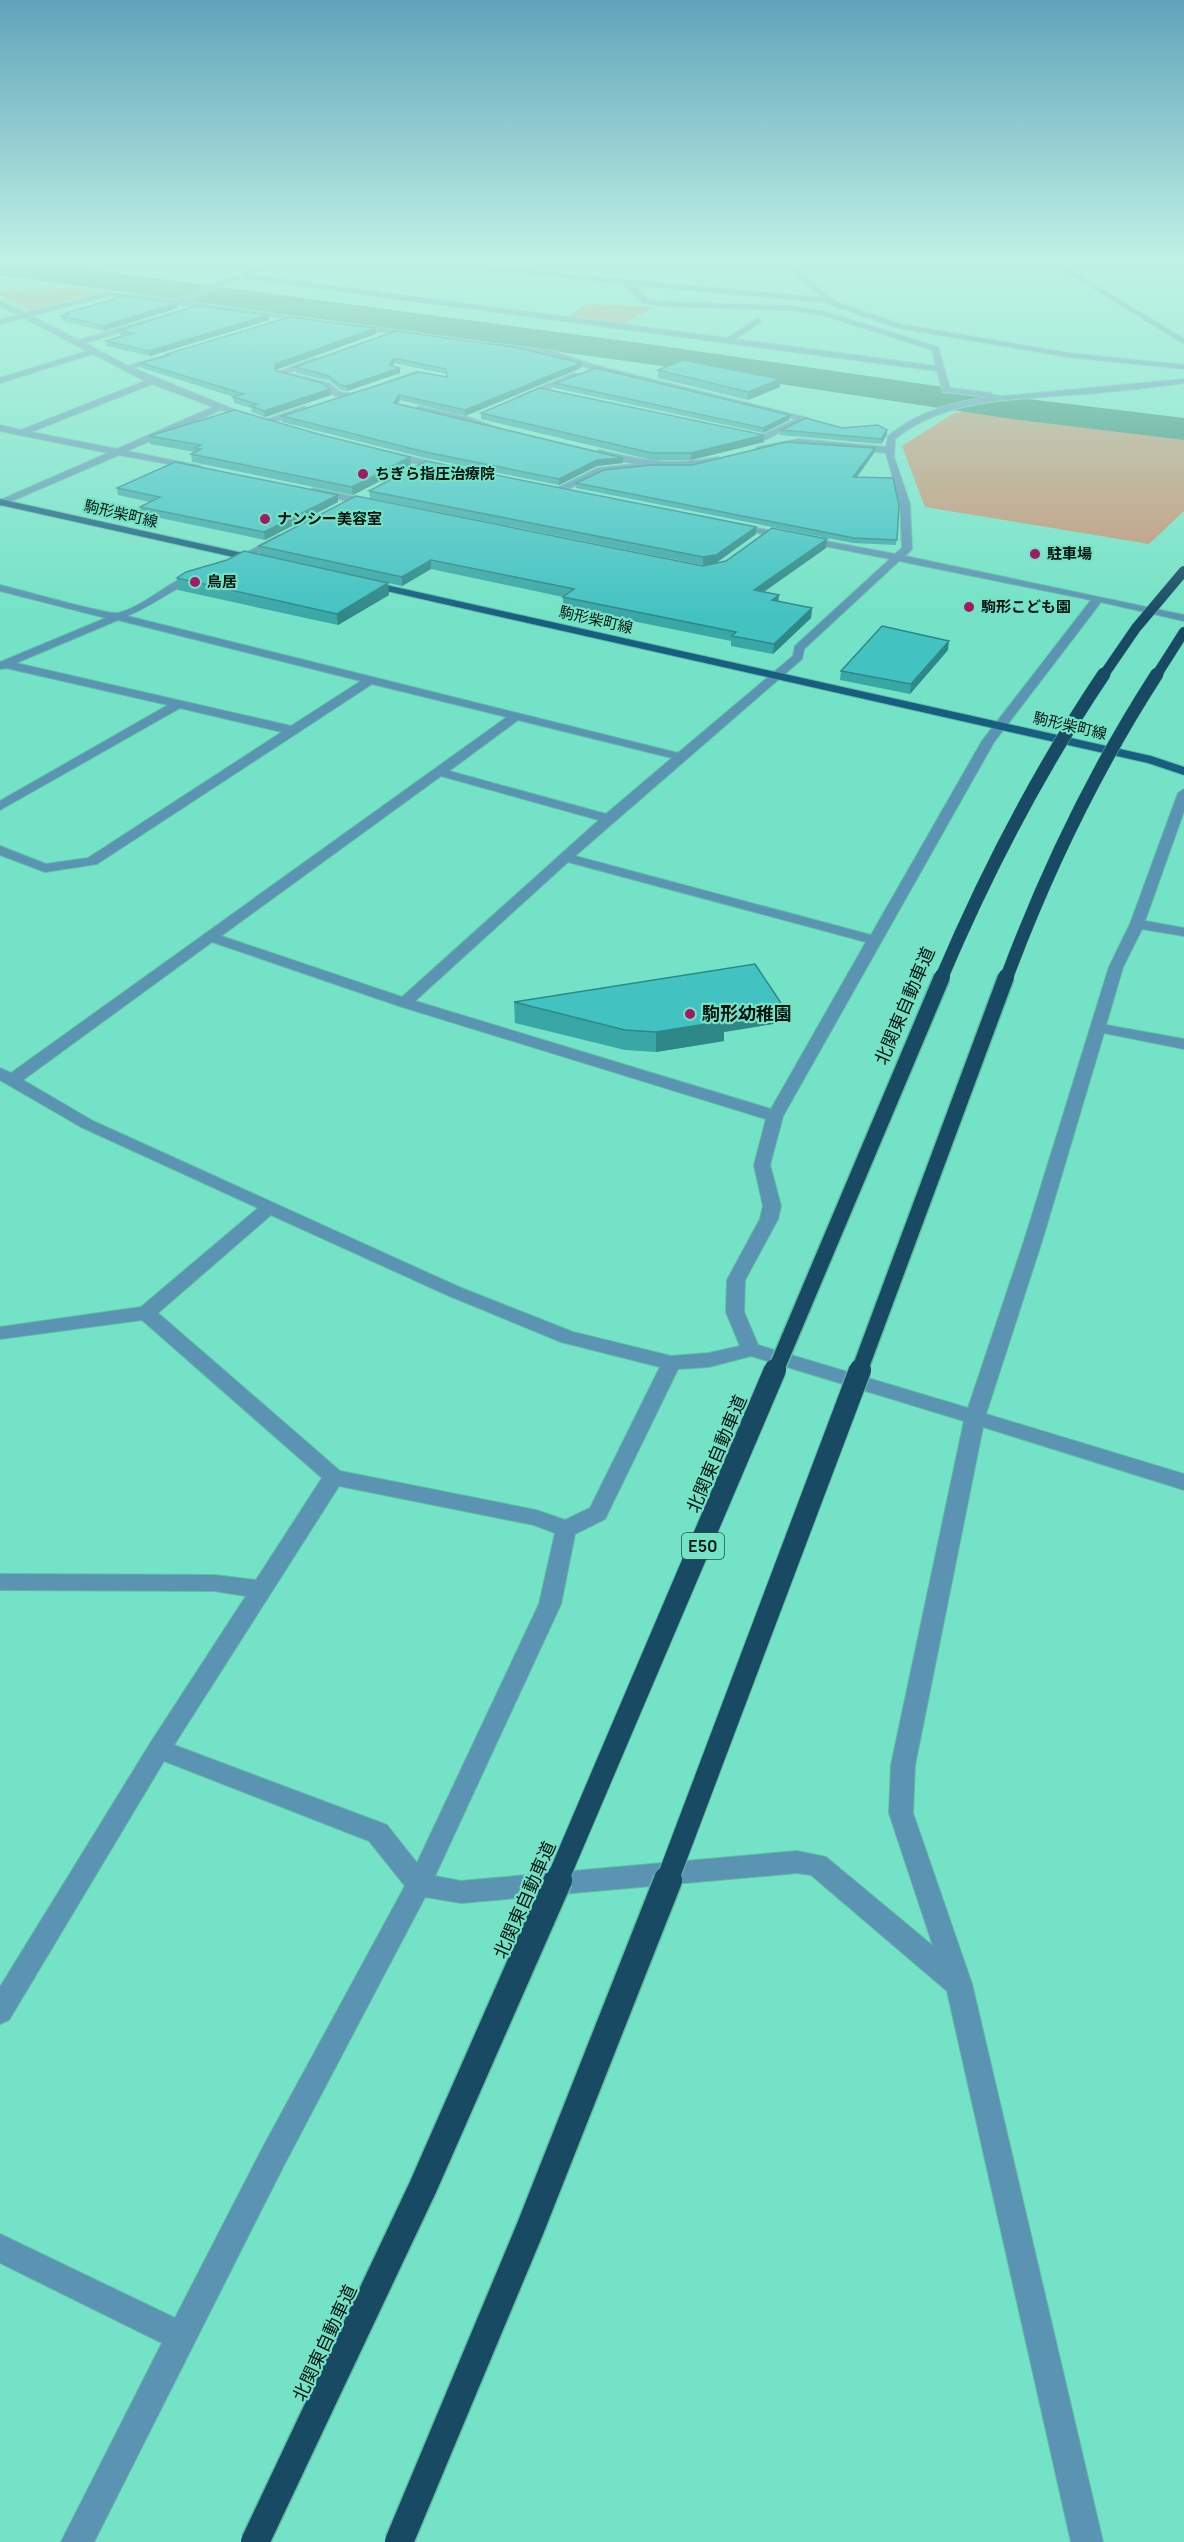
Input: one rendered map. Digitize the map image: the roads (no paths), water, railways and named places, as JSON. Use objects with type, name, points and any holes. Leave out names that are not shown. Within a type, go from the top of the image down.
[{"type":"highway","name":"北関東自動車道","points":[[255,2542],[423,2187],[606,1771],[954,948],[1022,811],[1081,709],[1136,628],[1184,571]]},
{"type":"highway","points":[[399,2542],[530,2229],[702,1794],[1014,957],[1075,816],[1130,716],[1184,632]]},
{"type":"main road","name":"駒形柴町線","points":[[0,502],[267,562]]},
{"type":"main road","name":"駒形柴町線","points":[[348,580],[999,725],[1151,760],[1184,771]]},
{"type":"street","points":[[22,432],[152,381],[218,408],[282,428]]},
{"type":"street","points":[[312,381],[326,384],[338,394],[352,396]]},
{"type":"street","points":[[373,388],[398,381]]},
{"type":"street","points":[[509,401],[563,381]]},
{"type":"street","points":[[652,381],[809,419],[765,437]]},
{"type":"street","points":[[944,381],[946,390],[1007,397]]},
{"type":"street","points":[[404,1003],[608,819],[798,657],[799,648],[907,549],[906,504],[889,450],[891,431],[926,416],[1007,397],[1183,382]]},
{"type":"street","points":[[540,390],[555,393]]},
{"type":"street","points":[[332,400],[362,392]]},
{"type":"street","points":[[264,422],[320,404]]},
{"type":"street","points":[[0,502],[218,408]]},
{"type":"street","points":[[411,408],[468,420],[514,434]]},
{"type":"street","points":[[468,420],[478,415]]},
{"type":"street","points":[[0,428],[207,469]]},
{"type":"street","points":[[754,436],[785,442],[889,450]]},
{"type":"street","points":[[754,450],[785,442]]},
{"type":"street","points":[[594,452],[652,465]]},
{"type":"street","points":[[380,453],[459,470]]},
{"type":"street","points":[[560,490],[601,470],[652,465],[691,465],[724,458]]},
{"type":"street","points":[[415,469],[425,464]]},
{"type":"street","points":[[298,488],[389,507]]},
{"type":"street","points":[[549,488],[583,495]]},
{"type":"street","points":[[334,510],[375,489]]},
{"type":"street","points":[[723,523],[1098,598],[1184,618]]},
{"type":"street","points":[[224,567],[294,531]]},
{"type":"street","points":[[752,544],[769,532]]},
{"type":"street","points":[[2,665],[151,601],[178,582],[209,573]]},
{"type":"street","points":[[0,588],[681,757]]},
{"type":"street","points":[[751,1350],[735,1312],[736,1280],[769,1218],[772,1206],[762,1165],[776,1116],[874,940],[999,725],[1098,598]]},
{"type":"street","points":[[2,665],[295,731]]},
{"type":"street","points":[[0,850],[45,868],[92,861],[295,731],[370,680]]},
{"type":"street","points":[[0,806],[178,704]]},
{"type":"street","points":[[516,716],[210,937],[6,1077],[87,1124],[453,1291],[568,1337],[671,1364],[709,1360],[751,1350],[802,1363],[1184,1482]]},
{"type":"street","points":[[440,772],[608,819]]},
{"type":"street","points":[[1087,2542],[959,1984],[901,1813],[903,1765],[975,1417],[1099,1028],[1116,967],[1137,924],[1184,793]]},
{"type":"street","points":[[565,857],[874,940]]},
{"type":"street","points":[[1137,924],[1184,932]]},
{"type":"street","points":[[210,937],[404,1003],[776,1116]]},
{"type":"street","points":[[1099,1028],[1184,1044]]},
{"type":"street","points":[[0,1333],[146,1313],[270,1207]]},
{"type":"street","points":[[146,1313],[334,1477],[536,1518],[566,1529],[598,1513],[671,1364]]},
{"type":"street","points":[[0,2011],[159,1749],[260,1588],[334,1477]]},
{"type":"street","points":[[77,2542],[273,2157],[419,1885],[550,1604],[566,1529]]},
{"type":"street","points":[[0,1582],[214,1583],[260,1588]]},
{"type":"street","points":[[159,1749],[378,1833],[419,1885],[461,1892],[797,1862],[817,1865],[959,1984]]},
{"type":"street","points":[[0,2248],[182,2337]]},
{"type":"waterway","points":[[828,381],[1012,408],[1184,429]]},
{"type":"place","name":"ちぎら指圧治療院","points":[[363,474]]},
{"type":"place","name":"ナンシー美容室","points":[[265,519]]},
{"type":"place","name":"駐車場","points":[[1035,554]]},
{"type":"place","name":"鳥居","points":[[195,582]]},
{"type":"place","name":"駒形こども園","points":[[969,607]]},
{"type":"place","name":"駒形幼稚園","points":[[690,1014]]}]
